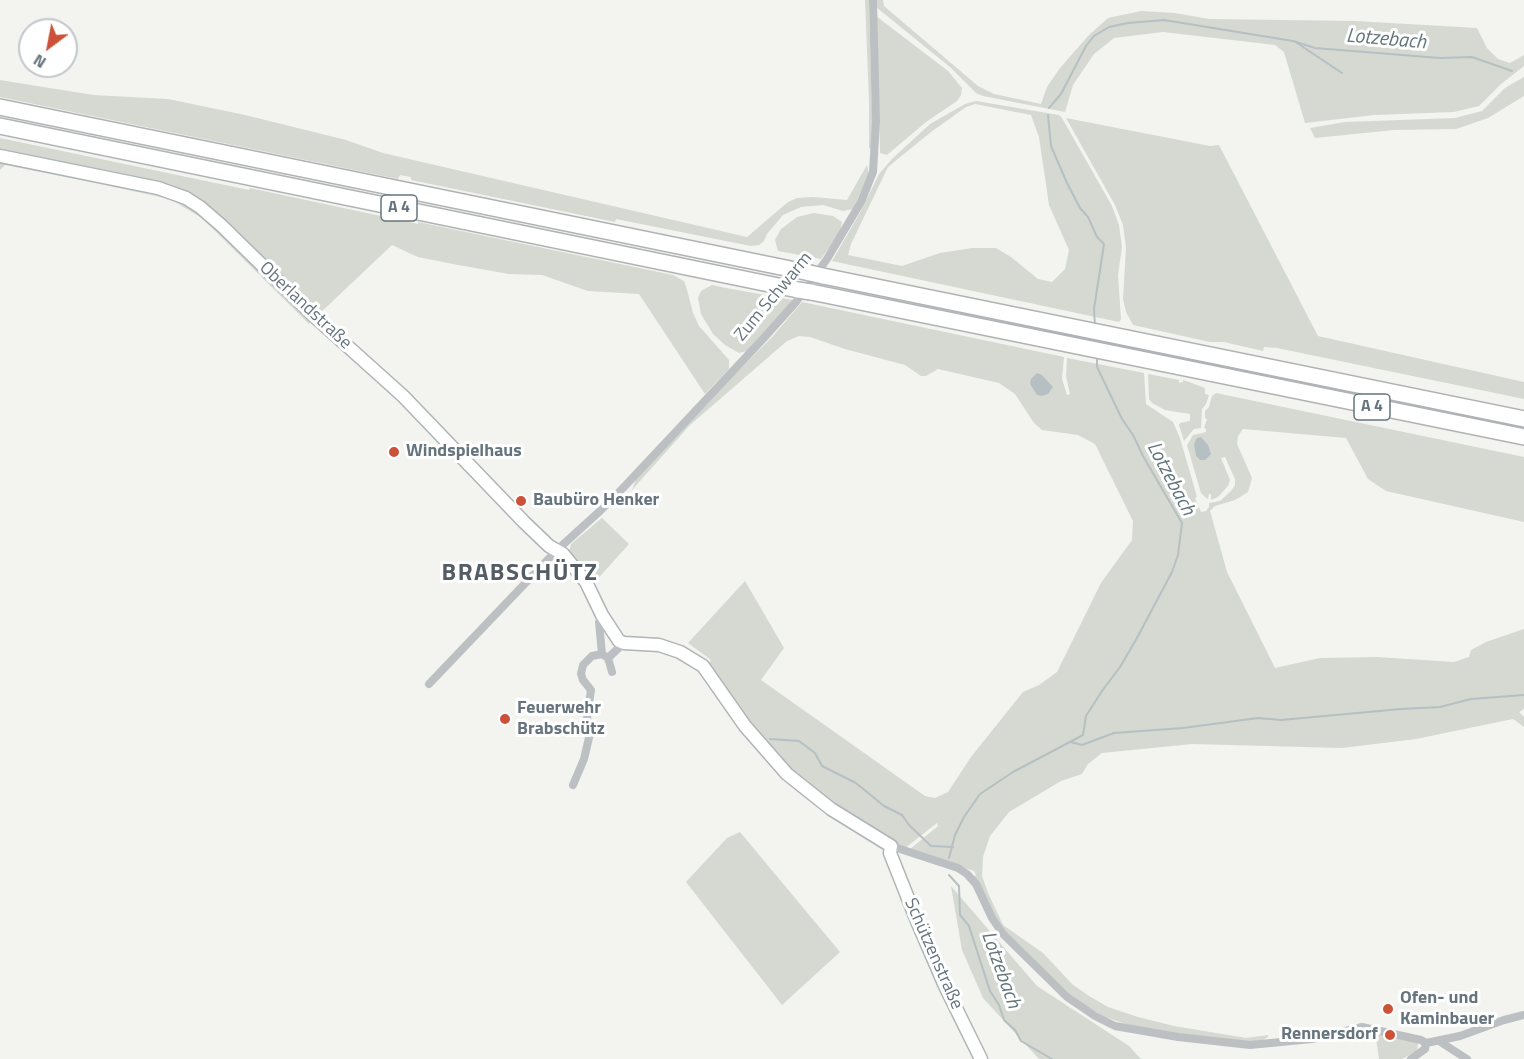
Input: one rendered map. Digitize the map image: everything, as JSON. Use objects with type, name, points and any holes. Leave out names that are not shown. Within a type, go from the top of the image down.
[{"type":"highway","name":"A 4","points":[[0,107],[1524,419]]},
{"type":"highway","name":"A 4","points":[[0,126],[1524,437]]},
{"type":"highway","points":[[1501,432],[1524,442]]},
{"type":"street","name":"Zum Schwarm","points":[[429,684],[557,550],[608,503],[778,322],[796,302],[827,259],[851,220],[871,180],[876,153],[873,0]]},
{"type":"street","name":"Oberlandstraße","points":[[0,156],[158,188],[186,198],[200,207],[315,317],[403,396],[524,522],[549,546],[557,550],[586,582],[602,615],[617,639],[624,643]]},
{"type":"street","points":[[602,615],[599,622],[605,656],[612,672]]},
{"type":"street","points":[[573,785],[584,759],[591,729],[587,718],[591,690],[581,674],[583,665],[592,656],[605,656],[624,643],[659,645],[680,652],[703,666],[745,726],[787,774],[831,809],[891,846],[958,868],[967,874],[1003,934],[1067,997],[1115,1026],[1167,1036],[1250,1045],[1312,1039],[1362,1027],[1426,1043],[1460,1036],[1524,1015]]},
{"type":"street","name":"Schützenstraße","points":[[891,846],[890,853],[917,921],[945,986],[981,1059]]},
{"type":"street","points":[[1438,1041],[1467,1059]]},
{"type":"street","points":[[1411,1059],[1425,1049],[1426,1043]]},
{"type":"shaded area","points":[[865,0],[869,0],[873,148],[869,148]]},
{"type":"shaded area","points":[[875,0],[883,0],[884,6],[978,86],[994,94],[1041,104],[1047,87],[1060,68],[1089,35],[1108,18],[1141,11],[1175,13],[1209,19],[1355,21],[1477,28],[1487,48],[1498,59],[1510,63],[1524,55],[1524,66],[1501,84],[1479,106],[1454,112],[1374,115],[1305,123],[1284,52],[1275,45],[1163,32],[1114,38],[1094,54],[1073,85],[1065,112],[976,93],[950,67],[876,7]]},
{"type":"shaded area","points":[[876,16],[948,71],[962,88],[957,101],[926,122],[887,155],[880,153]]},
{"type":"shaded area","points":[[1524,77],[1524,96],[1488,118],[1456,129],[1394,130],[1315,138],[1310,128],[1345,122],[1455,118],[1482,111],[1505,88]]},
{"type":"shaded area","points":[[0,80],[93,95],[168,99],[245,115],[346,140],[383,153],[747,237],[788,202],[797,198],[847,200],[867,165],[869,174],[853,209],[843,211],[823,205],[801,207],[783,215],[764,241],[759,245],[751,246],[616,219],[615,222],[411,180],[411,177],[400,175],[398,179],[0,97]]},
{"type":"shaded area","points":[[976,101],[1059,115],[1062,118],[1112,206],[1119,225],[1122,247],[1118,275],[1121,319],[1119,322],[832,261],[879,174],[930,124],[965,104]],"holes":[[[975,104],[1031,115],[1039,137],[1049,205],[1069,250],[1065,269],[1052,282],[1038,279],[996,248],[972,248],[940,253],[902,266],[848,255],[851,244],[888,167],[931,132],[966,107]]]},
{"type":"shaded area","points":[[1066,118],[1210,146],[1219,145],[1318,336],[1524,382],[1524,399],[1277,348],[1264,347],[1263,351],[1133,325],[1126,312],[1123,299],[1126,248],[1123,225],[1115,205]]},
{"type":"shaded area","points":[[0,138],[673,275],[684,281],[699,326],[729,360],[729,369],[705,394],[639,294],[588,291],[542,275],[509,274],[418,257],[392,245],[318,315],[203,204],[0,152]]},
{"type":"shaded area","points":[[0,159],[126,184],[190,204],[313,319],[309,324],[202,218],[170,199],[6,164],[0,170]]},
{"type":"shaded area","points":[[814,213],[833,216],[842,222],[840,232],[821,259],[778,251],[775,240],[781,229],[797,217]]},
{"type":"shaded area","points":[[712,285],[793,300],[747,351],[739,353],[725,345],[713,334],[701,314],[698,298],[701,291]]},
{"type":"shaded area","points":[[802,302],[1064,357],[1062,379],[1067,395],[1070,394],[1066,376],[1067,358],[1144,373],[1146,404],[1173,422],[1180,438],[1197,497],[1195,498],[1201,512],[1206,511],[1209,503],[1220,501],[1235,485],[1235,479],[1225,457],[1221,458],[1230,480],[1228,486],[1218,497],[1211,500],[1211,494],[1209,494],[1208,499],[1205,497],[1201,493],[1187,445],[1193,435],[1206,432],[1204,428],[1207,419],[1205,411],[1209,407],[1212,396],[1216,393],[1524,457],[1524,522],[1386,491],[1368,479],[1346,438],[1243,429],[1238,436],[1237,444],[1252,478],[1248,492],[1235,500],[1215,506],[1210,511],[1227,572],[1275,668],[1320,658],[1377,657],[1454,662],[1469,657],[1471,650],[1486,642],[1524,629],[1524,709],[1519,712],[1524,717],[1524,727],[1513,719],[1416,739],[1342,748],[1192,744],[1102,753],[1088,764],[1082,774],[1061,781],[1009,812],[990,836],[983,857],[982,876],[1003,925],[1043,953],[1072,984],[1108,1007],[1138,1017],[1174,1026],[1246,1038],[1268,1035],[1268,1037],[1261,1041],[1250,1042],[1144,1030],[1105,1017],[1068,995],[1004,932],[974,877],[976,875],[974,871],[909,850],[938,826],[937,823],[904,849],[808,788],[757,737],[706,666],[711,660],[688,643],[745,581],[784,648],[761,680],[925,796],[935,798],[948,792],[971,757],[1023,692],[1039,685],[1057,672],[1101,583],[1132,540],[1133,521],[1095,444],[1078,435],[1042,430],[1034,423],[1015,394],[999,383],[938,369],[926,376],[921,376],[905,365],[810,337],[799,336],[787,341],[690,425],[632,490],[636,479],[713,396],[773,336]]},
{"type":"shaded area","points":[[1037,373],[1053,387],[1048,394],[1037,395],[1030,384],[1031,379]]},
{"type":"shaded area","points":[[1148,374],[1179,380],[1179,383],[1183,380],[1189,382],[1205,388],[1205,394],[1209,395],[1202,409],[1201,428],[1194,429],[1184,441],[1179,425],[1190,421],[1190,414],[1165,410],[1152,403],[1149,399]]},
{"type":"shaded area","points":[[1201,437],[1208,445],[1211,454],[1205,460],[1200,460],[1196,456],[1194,444],[1197,438]]},
{"type":"shaded area","points":[[602,518],[629,544],[594,583],[569,552],[571,544]]},
{"type":"shaded area","points":[[740,832],[840,952],[782,1005],[686,882],[727,838]]},
{"type":"shaded area","points":[[951,886],[1037,986],[1129,1046],[1141,1059],[1039,1059],[983,998],[962,950]]},
{"type":"shaded area","points":[[1375,1031],[1388,1035],[1388,1039],[1395,1040],[1396,1037],[1414,1041],[1418,1044],[1417,1051],[1402,1059],[1379,1059]]},
{"type":"waterway","name":"Lotzebach","points":[[1049,108],[1061,94],[1086,46],[1094,36],[1109,27],[1164,20],[1293,41],[1315,48],[1440,58],[1472,57],[1512,71]]},
{"type":"waterway","points":[[1297,43],[1342,73]]},
{"type":"waterway","name":"Lotzebach","points":[[1048,115],[1051,146],[1067,183],[1080,208],[1088,217],[1097,237],[1104,244],[1094,309],[1095,326]]},
{"type":"waterway","name":"Lotzebach","points":[[949,858],[955,835],[980,794],[1013,772],[1083,735],[1086,716],[1137,638],[1172,572],[1178,555],[1182,523],[1122,419],[1097,367],[1097,356]]},
{"type":"waterway","points":[[1071,742],[1082,745],[1114,733],[1183,728],[1258,718],[1281,720],[1440,707],[1471,699],[1524,695]]},
{"type":"waterway","points":[[770,739],[799,741],[815,753],[822,766],[856,783],[884,806],[902,815],[931,846],[953,847]]},
{"type":"waterway","name":"Lotzebach","points":[[949,875],[959,886],[960,915],[969,926],[990,991],[999,1005],[1004,1020],[1015,1030],[1021,1041],[1052,1059]]},
{"type":"place","name":"Windspielhaus","points":[[394,452]]},
{"type":"place","name":"Baubüro Henker","points":[[521,501]]},
{"type":"place","name":"Feuerwehr Brabschütz","points":[[505,719]]},
{"type":"place","name":"Ofen- und Kaminbauer","points":[[1388,1009]]},
{"type":"place","name":"Rennersdorf","points":[[1390,1035]]},
{"type":"district","name":"BRABSCHÜTZ","points":[[520,574]]}]
